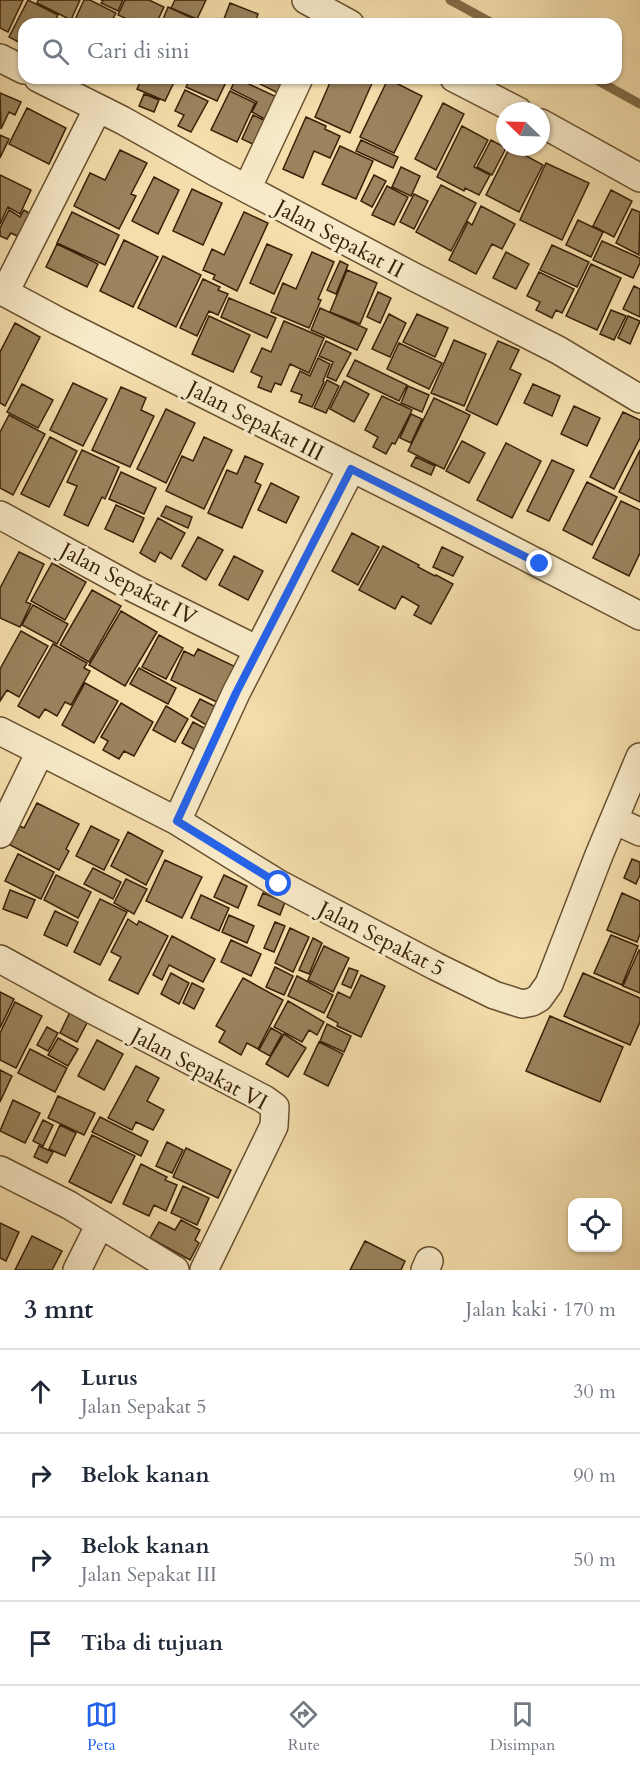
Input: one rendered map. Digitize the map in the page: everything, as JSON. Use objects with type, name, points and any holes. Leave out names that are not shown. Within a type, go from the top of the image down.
[{"type":"street","points":[[306,0],[332,18]]},
{"type":"street","points":[[0,58],[18,67]]},
{"type":"street","name":"Jalan Sepakat II","points":[[50,84],[416,278],[558,350],[640,399]]},
{"type":"street","points":[[247,189],[296,84]]},
{"type":"street","points":[[466,84],[501,102]]},
{"type":"street","points":[[3,291],[98,108]]},
{"type":"street","points":[[550,128],[640,178]]},
{"type":"street","name":"Jalan Sepakat III","points":[[3,291],[88,337],[219,400],[640,616]]},
{"type":"street","points":[[177,821],[258,650],[351,469]]},
{"type":"street","name":"Jalan Sepakat IV","points":[[0,515],[135,589],[258,650]]},
{"type":"street","name":"Jalan Sepakat 5","points":[[0,731],[177,821],[279,884],[435,966],[494,994],[522,1004],[539,998],[549,984],[640,758]]},
{"type":"street","points":[[0,834],[40,752]]},
{"type":"street","points":[[614,820],[640,832]]},
{"type":"street","name":"Jalan Sepakat VI","points":[[0,959],[264,1099],[275,1107],[274,1126],[204,1270]]},
{"type":"street","points":[[0,1170],[69,1205],[175,1270]]},
{"type":"street","points":[[77,1270],[100,1224]]},
{"type":"building","points":[[0,0],[23,0],[8,32],[0,28]]},
{"type":"building","points":[[28,0],[58,15],[56,18],[19,18]]},
{"type":"building","points":[[38,0],[80,0],[72,18],[67,18],[37,3]]},
{"type":"building","points":[[84,0],[90,0],[116,13],[113,18],[76,18]]},
{"type":"building","points":[[101,0],[123,0],[118,11],[101,3],[103,1]]},
{"type":"building","points":[[125,0],[149,0],[164,7],[159,18],[125,18],[118,15]]},
{"type":"building","points":[[175,0],[206,0],[197,18],[171,8]]},
{"type":"building","points":[[230,3],[258,14],[257,18],[224,18]]},
{"type":"building","points":[[168,7],[192,18],[163,18]]},
{"type":"building","points":[[18,19],[18,42],[9,37]]},
{"type":"building","points":[[139,84],[173,84],[165,101],[137,89]]},
{"type":"building","points":[[187,84],[225,84],[217,101],[186,87]]},
{"type":"building","points":[[233,84],[249,84],[281,99],[270,122],[252,112],[257,102],[231,89]]},
{"type":"building","points":[[260,84],[288,84],[282,95]]},
{"type":"building","points":[[329,84],[372,84],[350,133],[315,117]]},
{"type":"building","points":[[386,84],[398,84],[422,96],[394,153],[360,137]]},
{"type":"building","points":[[185,90],[208,101],[191,132],[178,126],[184,115],[175,111]]},
{"type":"building","points":[[230,91],[255,103],[237,142],[211,130]]},
{"type":"building","points":[[0,93],[21,102],[15,115],[9,112],[1,129]]},
{"type":"building","points":[[144,94],[159,100],[154,112],[139,106]]},
{"type":"building","points":[[443,103],[464,114],[436,170],[415,159]]},
{"type":"building","points":[[27,108],[66,128],[49,164],[9,144]]},
{"type":"building","points":[[253,115],[270,123],[259,147],[242,139]]},
{"type":"building","points":[[306,117],[326,126],[325,129],[340,136],[330,158],[314,151],[303,178],[283,169]]},
{"type":"building","points":[[462,126],[488,140],[474,167],[490,175],[479,195],[465,188],[464,191],[437,177]]},
{"type":"building","points":[[0,135],[9,139],[0,158]]},
{"type":"building","points":[[361,140],[398,157],[393,168],[356,151]]},
{"type":"building","points":[[491,140],[496,143],[496,156],[502,156],[492,175],[477,167]]},
{"type":"building","points":[[340,146],[373,161],[356,199],[322,184]]},
{"type":"building","points":[[120,150],[147,163],[131,194],[136,196],[119,229],[74,206],[90,173],[105,180]]},
{"type":"building","points":[[506,156],[526,156],[543,165],[519,212],[486,195]]},
{"type":"building","points":[[546,163],[589,183],[562,240],[520,220]]},
{"type":"building","points":[[401,167],[420,176],[411,196],[392,187]]},
{"type":"building","points":[[0,175],[31,190],[20,214],[8,207],[0,224]]},
{"type":"building","points":[[374,175],[386,181],[372,207],[361,201]]},
{"type":"building","points":[[154,177],[179,190],[158,234],[132,221]]},
{"type":"building","points":[[441,185],[476,203],[451,251],[416,232]]},
{"type":"building","points":[[387,186],[408,197],[394,225],[372,215]]},
{"type":"building","points":[[192,189],[222,203],[203,245],[173,231]]},
{"type":"building","points":[[611,190],[632,201],[614,237],[593,226]]},
{"type":"building","points":[[414,194],[428,201],[414,229],[400,222]]},
{"type":"building","points":[[481,206],[515,224],[502,249],[492,244],[476,274],[449,260],[468,222],[472,225]]},
{"type":"building","points":[[632,209],[640,212],[639,255],[616,243]]},
{"type":"building","points":[[9,210],[20,217],[24,210],[34,216],[23,239],[11,233],[7,239],[0,236],[0,228]]},
{"type":"building","points":[[72,212],[119,235],[105,265],[57,243]]},
{"type":"building","points":[[244,212],[268,223],[237,291],[213,279],[215,275],[203,270],[212,249],[224,255]]},
{"type":"building","points":[[578,220],[603,232],[591,257],[566,245]]},
{"type":"building","points":[[124,240],[158,257],[133,307],[100,291]]},
{"type":"building","points":[[602,241],[640,258],[633,278],[593,260]]},
{"type":"building","points":[[57,244],[98,264],[87,287],[46,267]]},
{"type":"building","points":[[267,244],[292,255],[274,294],[250,283]]},
{"type":"building","points":[[552,245],[589,262],[577,287],[540,270]]},
{"type":"building","points":[[312,252],[334,262],[318,299],[321,300],[309,328],[271,312],[283,283],[296,289]]},
{"type":"building","points":[[506,252],[529,264],[516,289],[493,278]]},
{"type":"building","points":[[163,256],[201,275],[176,327],[138,308]]},
{"type":"building","points":[[340,261],[348,265],[336,294],[327,290]]},
{"type":"building","points":[[591,264],[621,278],[597,330],[566,316]]},
{"type":"building","points":[[347,270],[377,283],[360,324],[330,312]]},
{"type":"building","points":[[539,272],[574,289],[562,313],[556,310],[552,318],[536,310],[540,302],[527,296]]},
{"type":"building","points":[[203,279],[220,287],[218,290],[228,294],[218,315],[209,311],[197,336],[180,328]]},
{"type":"building","points":[[634,286],[640,289],[640,317],[623,309]]},
{"type":"building","points":[[378,292],[391,298],[380,323],[367,317]]},
{"type":"building","points":[[229,298],[276,318],[267,338],[221,317]]},
{"type":"building","points":[[320,308],[367,329],[357,350],[311,330]]},
{"type":"building","points":[[611,310],[626,316],[614,340],[600,334]]},
{"type":"building","points":[[389,314],[406,323],[390,357],[372,349]]},
{"type":"building","points":[[417,314],[448,328],[435,357],[403,342]]},
{"type":"building","points":[[209,316],[250,335],[233,372],[192,354]]},
{"type":"building","points":[[628,316],[640,321],[630,344],[618,338]]},
{"type":"building","points":[[284,321],[324,338],[309,373],[290,364],[281,385],[275,383],[271,392],[258,387],[262,377],[251,372],[262,348],[271,352]]},
{"type":"building","points":[[15,323],[40,337],[5,406],[0,403],[0,352]]},
{"type":"building","points":[[454,340],[486,354],[464,406],[431,393]]},
{"type":"building","points":[[326,341],[351,353],[336,381],[327,377],[333,362],[319,356]]},
{"type":"building","points":[[498,341],[519,350],[510,369],[521,374],[497,425],[466,410]]},
{"type":"building","points":[[399,343],[442,363],[429,389],[387,369]]},
{"type":"building","points":[[318,358],[330,364],[312,407],[299,402],[302,395],[291,391],[300,371],[310,376]]},
{"type":"building","points":[[355,360],[407,385],[399,401],[347,376]]},
{"type":"building","points":[[327,380],[339,386],[326,413],[314,408]]},
{"type":"building","points":[[344,381],[369,394],[354,422],[330,409]]},
{"type":"building","points":[[73,383],[107,399],[83,446],[50,430]]},
{"type":"building","points":[[22,384],[53,400],[38,428],[7,412]]},
{"type":"building","points":[[533,384],[560,396],[552,416],[524,403]]},
{"type":"building","points":[[408,386],[429,395],[422,412],[401,403]]},
{"type":"building","points":[[121,387],[146,398],[141,410],[154,416],[130,467],[92,450]]},
{"type":"building","points":[[382,396],[412,410],[395,444],[392,443],[386,454],[373,447],[378,437],[365,430]]},
{"type":"building","points":[[434,398],[470,415],[444,469],[408,451]]},
{"type":"building","points":[[574,406],[600,418],[587,446],[561,434]]},
{"type":"building","points":[[166,409],[195,423],[166,483],[137,469]]},
{"type":"building","points":[[623,412],[640,420],[640,438],[614,489],[590,477]]},
{"type":"building","points":[[411,414],[422,419],[411,443],[400,438]]},
{"type":"building","points":[[9,415],[45,434],[13,495],[0,488],[0,432]]},
{"type":"building","points":[[50,437],[77,451],[49,507],[21,494]]},
{"type":"building","points":[[204,437],[232,450],[204,509],[166,491],[182,456],[193,461]]},
{"type":"building","points":[[462,441],[485,453],[469,483],[446,471]]},
{"type":"building","points":[[506,443],[541,461],[512,518],[477,500]]},
{"type":"building","points":[[82,450],[119,467],[105,499],[102,497],[88,526],[64,515],[77,486],[67,482]]},
{"type":"building","points":[[640,450],[640,502],[619,492]]},
{"type":"building","points":[[245,456],[263,464],[255,482],[261,485],[242,528],[208,513],[227,470],[237,474]]},
{"type":"building","points":[[416,457],[435,466],[431,475],[411,466]]},
{"type":"building","points":[[552,460],[574,470],[549,521],[527,511]]},
{"type":"building","points":[[121,472],[156,488],[144,514],[109,499]]},
{"type":"building","points":[[587,482],[617,497],[592,545],[563,530]]},
{"type":"building","points":[[271,483],[299,497],[286,523],[258,510]]},
{"type":"building","points":[[621,501],[640,510],[640,553],[629,576],[593,558]]},
{"type":"building","points":[[116,505],[144,518],[133,542],[105,529]]},
{"type":"building","points":[[166,506],[192,517],[188,528],[161,516]]},
{"type":"building","points":[[158,518],[185,533],[171,559],[160,552],[155,562],[140,553]]},
{"type":"building","points":[[352,533],[379,547],[358,585],[332,571]]},
{"type":"building","points":[[198,537],[223,550],[206,580],[182,566]]},
{"type":"building","points":[[383,546],[453,584],[431,624],[414,615],[419,606],[402,596],[395,609],[359,590]]},
{"type":"building","points":[[442,547],[463,557],[453,576],[433,567]]},
{"type":"building","points":[[19,552],[44,564],[26,602],[31,604],[20,627],[0,618],[0,588]]},
{"type":"building","points":[[234,556],[263,571],[248,600],[219,585]]},
{"type":"building","points":[[52,563],[86,582],[65,620],[31,601]]},
{"type":"building","points":[[92,590],[121,606],[89,662],[60,645]]},
{"type":"building","points":[[33,605],[68,624],[57,644],[22,625]]},
{"type":"building","points":[[121,611],[157,632],[125,686],[89,665]]},
{"type":"building","points":[[21,631],[48,646],[19,697],[7,690],[0,701],[0,669]]},
{"type":"building","points":[[159,635],[183,648],[166,679],[142,667]]},
{"type":"building","points":[[53,644],[87,663],[84,668],[90,671],[71,705],[65,702],[57,716],[45,709],[39,718],[18,706]]},
{"type":"building","points":[[198,649],[238,668],[221,704],[171,680],[184,651],[194,656]]},
{"type":"building","points":[[139,668],[176,688],[168,704],[130,684]]},
{"type":"building","points":[[85,683],[118,701],[94,743],[62,725]]},
{"type":"building","points":[[200,699],[218,708],[208,726],[191,716]]},
{"type":"building","points":[[121,703],[153,722],[134,756],[124,751],[119,759],[103,750],[108,741],[101,737]]},
{"type":"building","points":[[166,706],[188,719],[175,742],[153,730]]},
{"type":"building","points":[[193,722],[208,730],[197,751],[182,743]]},
{"type":"building","points":[[37,803],[79,824],[66,849],[69,851],[59,870],[10,845],[20,826],[24,828]]},
{"type":"building","points":[[91,826],[119,840],[104,870],[76,856]]},
{"type":"building","points":[[128,832],[163,851],[146,885],[111,866]]},
{"type":"building","points":[[18,854],[54,872],[41,899],[5,881]]},
{"type":"building","points":[[632,859],[640,862],[640,875],[636,884],[624,878]]},
{"type":"building","points":[[165,860],[202,877],[182,918],[146,901]]},
{"type":"building","points":[[93,868],[121,882],[113,899],[84,884]]},
{"type":"building","points":[[56,875],[91,892],[78,918],[44,900]]},
{"type":"building","points":[[224,875],[247,886],[238,908],[214,897]]},
{"type":"building","points":[[126,879],[147,889],[134,914],[114,903]]},
{"type":"building","points":[[10,890],[35,900],[27,918],[3,909]]},
{"type":"building","points":[[263,893],[285,902],[280,915],[258,905]]},
{"type":"building","points":[[622,893],[640,901],[640,934],[637,942],[607,930]]},
{"type":"building","points":[[201,895],[229,908],[219,931],[191,918]]},
{"type":"building","points":[[100,899],[127,912],[100,965],[74,952]]},
{"type":"building","points":[[55,911],[78,922],[67,946],[44,935]]},
{"type":"building","points":[[229,915],[254,926],[247,943],[222,932]]},
{"type":"building","points":[[128,919],[137,925],[139,921],[168,936],[138,994],[109,980],[121,957],[111,952]]},
{"type":"building","points":[[275,922],[285,926],[274,952],[264,948]]},
{"type":"building","points":[[290,928],[309,937],[293,972],[275,963]]},
{"type":"building","points":[[611,935],[638,946],[622,985],[594,973]]},
{"type":"building","points":[[172,936],[215,959],[203,982],[169,965],[162,980],[153,975]]},
{"type":"building","points":[[313,938],[322,943],[309,974],[299,970]]},
{"type":"building","points":[[231,940],[261,954],[251,976],[221,962]]},
{"type":"building","points":[[324,946],[349,958],[333,992],[308,980]]},
{"type":"building","points":[[640,951],[640,993],[623,986]]},
{"type":"building","points":[[275,967],[293,976],[284,995],[266,987]]},
{"type":"building","points":[[349,968],[358,971],[351,988],[342,984]]},
{"type":"building","points":[[171,973],[189,983],[179,1004],[161,994]]},
{"type":"building","points":[[583,973],[640,998],[640,1022],[630,1045],[564,1016]]},
{"type":"building","points":[[361,975],[385,986],[361,1037],[337,1026],[338,1023],[327,1017],[338,992],[350,998]]},
{"type":"building","points":[[297,976],[333,995],[324,1013],[288,996]]},
{"type":"building","points":[[243,978],[283,1000],[258,1049],[247,1043],[241,1055],[219,1042],[225,1031],[216,1026]]},
{"type":"building","points":[[192,983],[204,989],[194,1009],[183,1003]]},
{"type":"building","points":[[0,992],[14,999],[0,1028]]},
{"type":"building","points":[[288,1001],[324,1022],[317,1035],[309,1030],[302,1042],[274,1027]]},
{"type":"building","points":[[15,1002],[42,1016],[16,1068],[0,1060],[0,1033]]},
{"type":"building","points":[[70,1012],[88,1021],[77,1042],[60,1033]]},
{"type":"building","points":[[550,1016],[623,1047],[600,1102],[526,1071]]},
{"type":"building","points":[[327,1024],[351,1036],[344,1052],[320,1041]]},
{"type":"building","points":[[47,1027],[58,1033],[48,1051],[37,1045]]},
{"type":"building","points":[[271,1028],[282,1034],[270,1056],[259,1050]]},
{"type":"building","points":[[284,1034],[306,1048],[288,1077],[266,1064]]},
{"type":"building","points":[[58,1038],[78,1049],[68,1066],[48,1055]]},
{"type":"building","points":[[97,1040],[123,1054],[104,1090],[78,1076]]},
{"type":"building","points":[[319,1042],[343,1054],[328,1086],[304,1074]]},
{"type":"building","points":[[30,1049],[67,1068],[55,1092],[18,1073]]},
{"type":"building","points":[[136,1066],[159,1078],[147,1101],[164,1110],[153,1130],[136,1122],[132,1130],[108,1118]]},
{"type":"building","points":[[0,1070],[12,1076],[0,1102]]},
{"type":"building","points":[[58,1096],[95,1113],[84,1135],[48,1118]]},
{"type":"building","points":[[13,1100],[40,1113],[25,1143],[0,1131]]},
{"type":"building","points":[[100,1117],[148,1141],[141,1156],[92,1132]]},
{"type":"building","points":[[43,1120],[53,1125],[43,1146],[33,1141]]},
{"type":"building","points":[[60,1125],[76,1133],[65,1156],[49,1149]]},
{"type":"building","points":[[92,1135],[135,1156],[111,1203],[69,1182]]},
{"type":"building","points":[[167,1142],[183,1150],[172,1173],[156,1166]]},
{"type":"building","points":[[39,1146],[53,1152],[47,1163],[34,1157]]},
{"type":"building","points":[[186,1148],[231,1170],[218,1198],[173,1177]]},
{"type":"building","points":[[141,1164],[167,1177],[165,1180],[177,1185],[166,1211],[154,1205],[149,1216],[123,1204]]},
{"type":"building","points":[[183,1186],[209,1198],[197,1225],[171,1213]]},
{"type":"building","points":[[181,1220],[200,1230],[195,1240],[199,1243],[190,1260],[150,1238],[159,1222],[175,1230]]},
{"type":"building","points":[[0,1223],[19,1232],[6,1261],[0,1258]]},
{"type":"building","points":[[32,1236],[62,1251],[52,1270],[15,1270]]},
{"type":"building","points":[[365,1241],[405,1261],[401,1270],[350,1270]]},
{"type":"waterway","points":[[450,0],[483,18]]},
{"type":"waterway","points":[[604,84],[640,104]]},
{"type":"route","points":[[279,884],[177,821],[236,693],[351,469],[540,564]]}]
